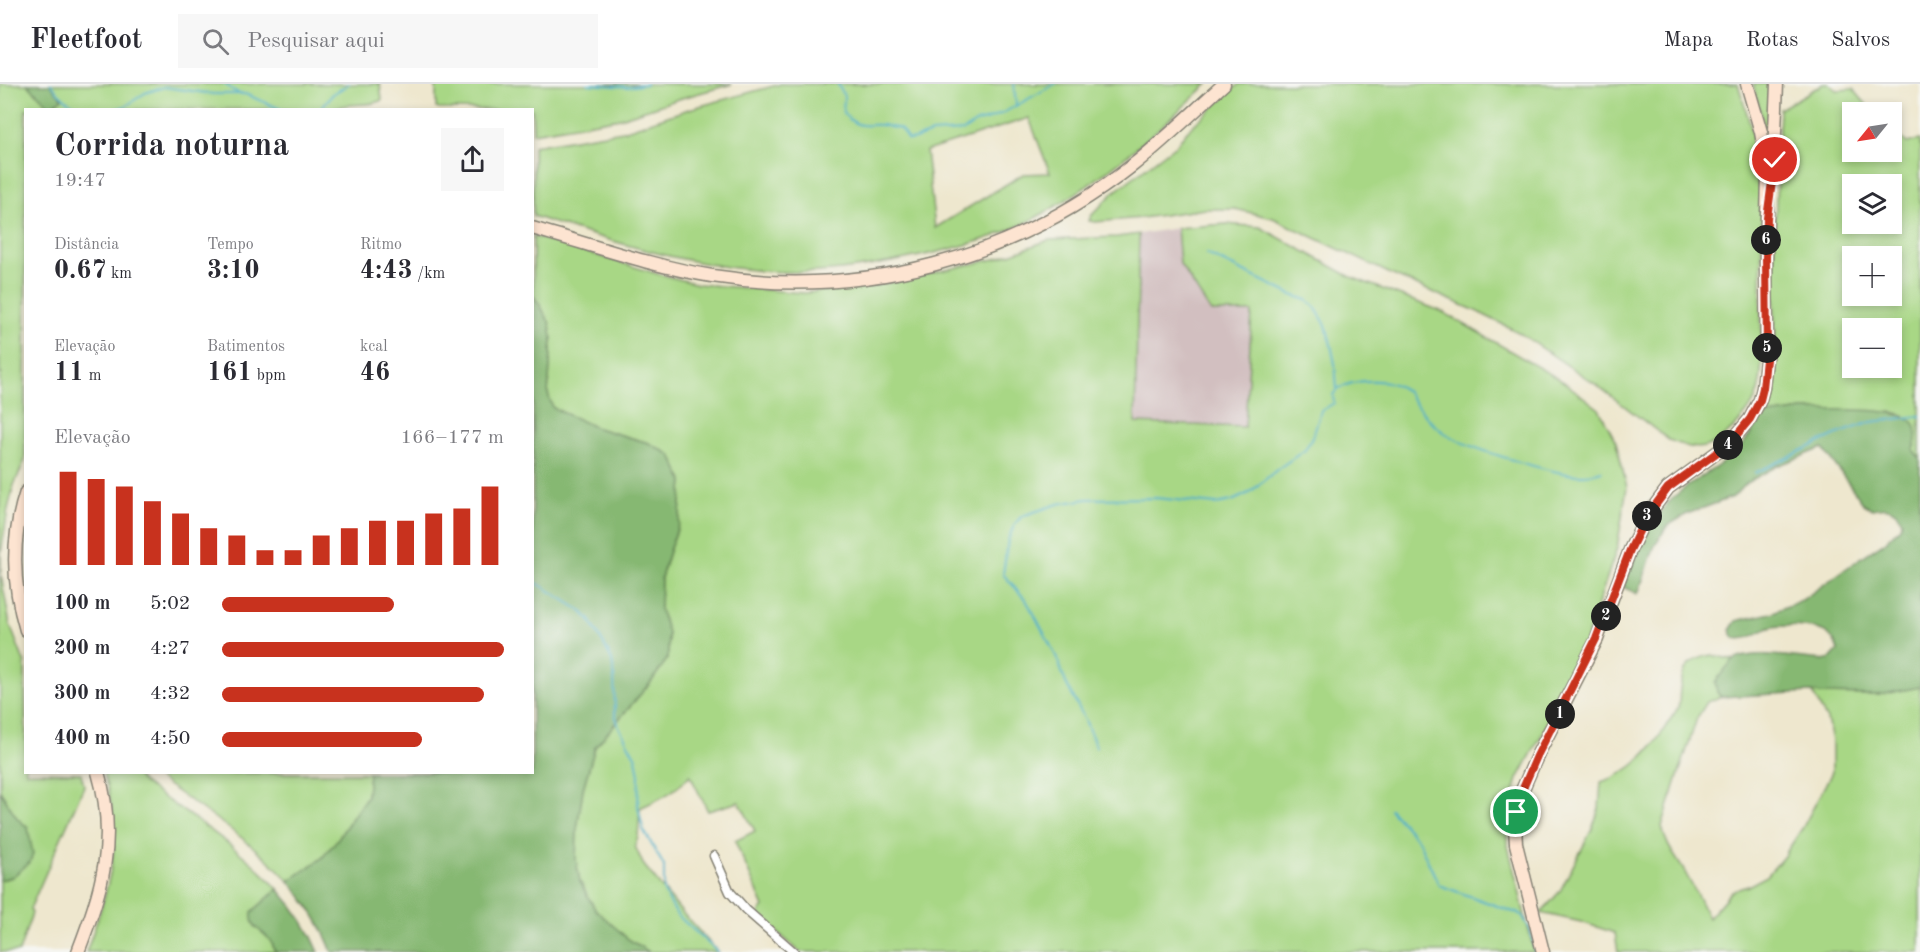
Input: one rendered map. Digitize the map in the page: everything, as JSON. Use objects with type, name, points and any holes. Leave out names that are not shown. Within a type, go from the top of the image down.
[{"type":"main road","points":[[534,229],[664,266],[745,280],[816,283],[856,280],[927,267],[955,260],[1017,236],[1070,209],[1133,166],[1224,84]]},
{"type":"main road","points":[[1543,952],[1516,844],[1516,812],[1521,793],[1537,756],[1596,639],[1630,550],[1645,519],[1668,488],[1730,443],[1756,410],[1763,388],[1767,350],[1768,174],[1764,148],[1747,84]]},
{"type":"main road","points":[[1767,218],[1775,160],[1777,84]]},
{"type":"main road","points":[[24,499],[19,518],[14,568],[24,623]]},
{"type":"main road","points":[[78,952],[101,884],[107,855],[107,820],[99,774]]},
{"type":"street","points":[[714,856],[730,892],[746,910],[794,952]]},
{"type":"shaded area","points":[[1177,228],[1180,264],[1252,312],[1245,427],[1135,424],[1139,234]]},
{"type":"green space","points":[[0,84],[27,84],[49,105],[62,98],[50,84],[380,84],[382,100],[371,104],[345,105],[336,108],[24,108],[24,462],[14,485],[8,509],[1,553],[1,575],[10,625],[24,661],[24,774],[81,774],[84,786],[30,909],[32,913],[19,952],[0,952],[0,880],[12,877],[28,835],[28,828],[17,818],[0,791],[0,375],[2,374],[0,373]]},
{"type":"green space","points":[[27,84],[50,84],[62,98],[55,104],[49,105]]},
{"type":"green space","points":[[436,84],[732,84],[620,118],[534,133],[534,108],[436,108]]},
{"type":"green space","points":[[781,84],[1208,84],[1150,137],[1109,170],[1066,200],[1029,221],[948,250],[891,262],[817,272],[744,269],[672,257],[534,216],[534,146],[623,131],[689,109]],"holes":[[[1029,118],[1050,173],[1023,174],[935,228],[926,151]]]},
{"type":"green space","points":[[1239,84],[1738,84],[1755,146],[1761,194],[1762,366],[1759,388],[1748,412],[1727,434],[1704,447],[1695,448],[1669,440],[1598,386],[1518,332],[1273,218],[1235,209],[1205,209],[1142,218],[1089,221],[1114,192],[1177,144],[1187,131]]},
{"type":"green space","points":[[1753,84],[1771,84],[1769,146]]},
{"type":"green space","points":[[1823,84],[1829,84],[1837,90],[1853,89],[1864,102],[1842,102],[1842,162],[1902,162],[1902,139],[1907,143],[1920,140],[1920,459],[1914,451],[1915,444],[1904,415],[1894,412],[1803,410],[1763,416],[1769,406],[1775,374],[1774,249],[1780,109]]},
{"type":"green space","points":[[1226,224],[1260,227],[1351,277],[1443,312],[1564,382],[1599,409],[1616,442],[1627,487],[1617,548],[1575,672],[1518,779],[1510,807],[1508,846],[1534,952],[800,952],[760,917],[759,913],[764,907],[735,841],[755,831],[739,802],[708,811],[690,775],[673,791],[640,808],[638,837],[635,846],[643,864],[718,952],[649,952],[628,939],[595,909],[580,882],[576,860],[577,829],[583,789],[595,747],[651,682],[668,658],[668,633],[660,609],[661,578],[679,524],[683,481],[671,455],[649,443],[597,428],[553,408],[548,394],[552,339],[550,324],[534,297],[534,236],[698,284],[803,293],[869,287],[999,258],[1049,240],[1139,234],[1135,423],[1245,427],[1252,312],[1211,312],[1180,264],[1177,228]]},
{"type":"green space","points":[[534,297],[550,324],[552,338],[548,394],[553,408],[597,428],[649,443],[671,455],[683,481],[679,524],[661,578],[660,609],[668,633],[668,658],[651,682],[595,747],[583,789],[577,829],[576,860],[580,882],[595,909],[628,939],[649,952],[332,952],[314,915],[289,881],[322,858],[367,796],[369,774],[534,774]]},
{"type":"green space","points":[[1803,410],[1883,412],[1910,420],[1916,427],[1914,451],[1920,459],[1920,687],[1878,695],[1812,692],[1721,697],[1717,692],[1715,682],[1726,667],[1734,660],[1743,657],[1767,655],[1829,660],[1838,650],[1833,639],[1823,631],[1799,626],[1782,626],[1740,639],[1734,638],[1730,630],[1736,621],[1771,613],[1802,600],[1885,542],[1900,527],[1902,521],[1893,510],[1882,507],[1873,509],[1864,505],[1823,448],[1777,466],[1746,483],[1733,497],[1687,514],[1667,526],[1655,545],[1638,594],[1623,587],[1649,528],[1673,498],[1737,451],[1761,416]]},
{"type":"green space","points":[[1711,655],[1735,660],[1724,671],[1717,692],[1721,697],[1707,702],[1697,718],[1662,826],[1669,846],[1693,886],[1708,918],[1732,891],[1767,876],[1784,856],[1803,827],[1832,772],[1832,740],[1827,720],[1812,692],[1878,695],[1920,687],[1920,952],[1618,952],[1615,933],[1541,913],[1560,891],[1592,829],[1599,809],[1601,782],[1622,773],[1648,751],[1678,707],[1685,669],[1697,659]]},
{"type":"green space","points":[[103,774],[135,774],[142,782],[213,832],[263,873],[278,889],[252,912],[255,927],[268,937],[275,952],[86,952],[102,906],[112,864],[114,842],[110,797]]},
{"type":"green space","points":[[152,774],[369,774],[367,796],[337,840],[322,858],[289,881],[274,865],[223,824]]},
{"type":"green space","points":[[0,791],[17,818],[28,828],[33,854],[30,862],[12,877],[0,880]]},
{"type":"green space","points":[[278,889],[301,919],[319,952],[275,952],[269,939],[254,924],[252,912]]},
{"type":"waterway","points":[[51,84],[66,100],[80,108]]},
{"type":"waterway","points":[[224,84],[238,93]]},
{"type":"waterway","points":[[321,108],[333,94],[349,84]]},
{"type":"waterway","points":[[588,84],[627,87],[646,84]]},
{"type":"waterway","points":[[838,84],[844,96],[843,113],[850,120],[861,125],[899,128],[908,140],[932,133],[963,131],[977,122],[1005,112],[1055,84]]},
{"type":"waterway","points":[[1014,84],[1016,105]]},
{"type":"waterway","points":[[120,108],[145,93],[164,87],[213,94],[245,94],[278,108]]},
{"type":"waterway","points":[[1096,747],[1056,656],[1035,616],[1026,600],[1003,574],[1008,540],[1014,525],[1022,516],[1058,504],[1087,499],[1156,498],[1216,504],[1232,501],[1249,493],[1305,450],[1314,433],[1321,411],[1334,403],[1333,395],[1337,389],[1335,364],[1326,325],[1315,307],[1307,300],[1207,254]]},
{"type":"waterway","points":[[1337,389],[1363,381],[1391,383],[1407,392],[1439,429],[1459,441],[1515,461],[1556,471],[1584,475],[1602,471]]},
{"type":"waterway","points":[[1755,473],[1835,435],[1871,422],[1920,416]]},
{"type":"waterway","points":[[534,581],[580,610],[590,620],[607,650],[614,674],[615,714],[619,727],[636,758],[639,775],[638,806],[643,829],[664,866],[664,892],[677,915],[718,952]]},
{"type":"waterway","points":[[1390,809],[1418,840],[1439,885],[1522,915],[1531,931],[1535,952]]},
{"type":"route","points":[[1516,812],[1521,793],[1537,756],[1596,639],[1635,537],[1645,519],[1668,488],[1703,464],[1740,433],[1760,400],[1767,350],[1767,218],[1775,160]]}]
